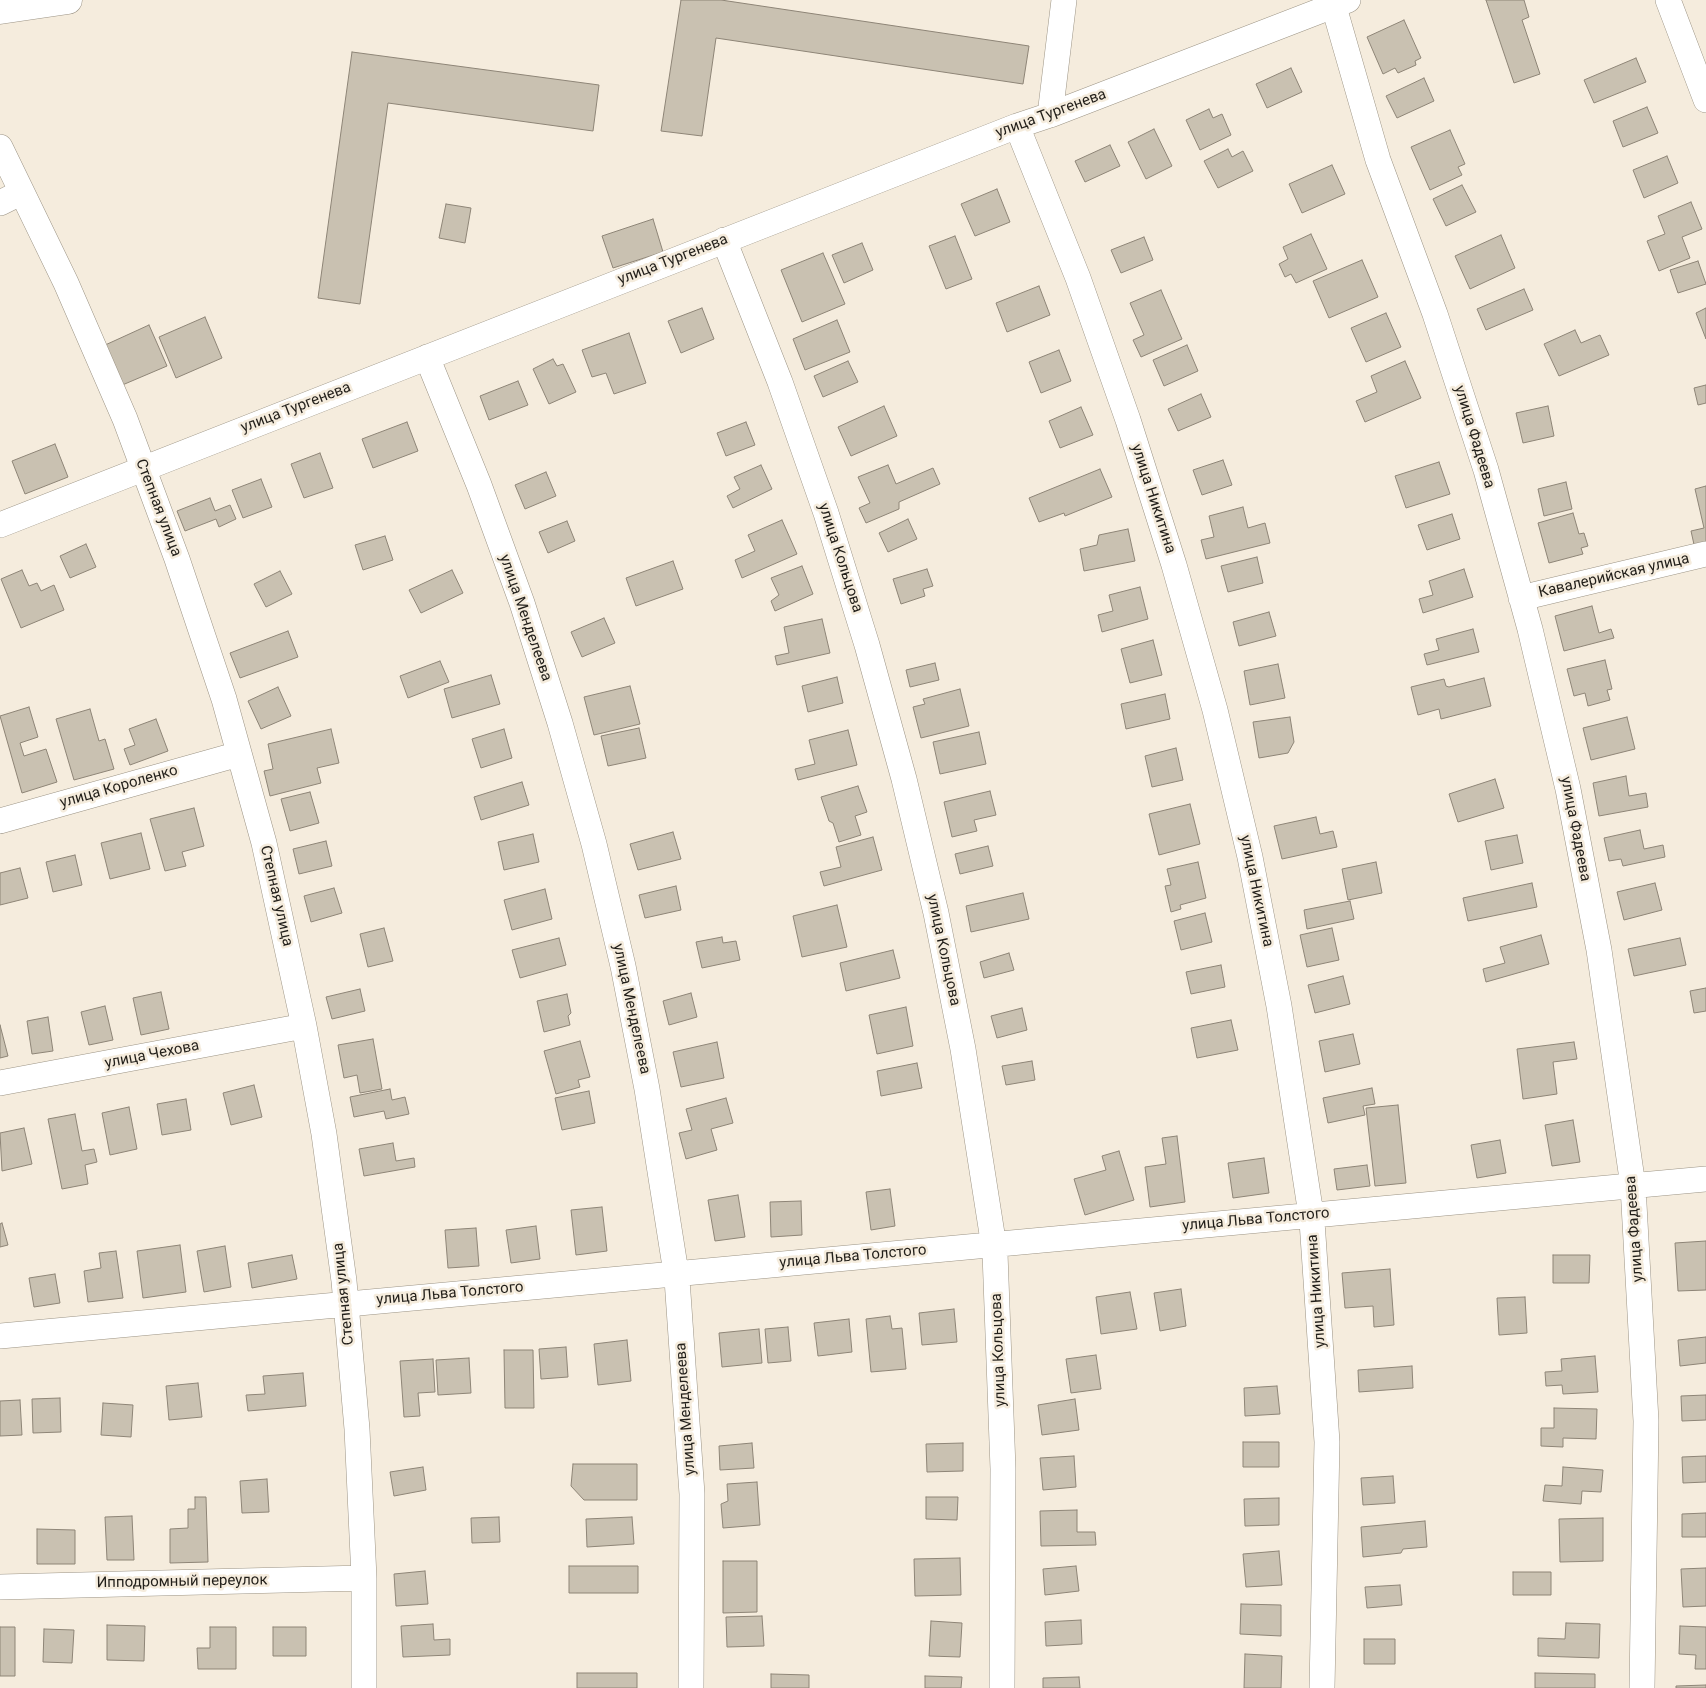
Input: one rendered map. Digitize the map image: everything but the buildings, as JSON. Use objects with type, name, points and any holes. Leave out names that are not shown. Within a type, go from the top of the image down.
[{"type":"main road","points":[[0,10],[68,0]]},
{"type":"street","points":[[1050,116],[1064,0]]},
{"type":"street","points":[[1668,0],[1706,100]]},
{"type":"street","name":"улица Тургенева","points":[[0,524],[1017,126],[1050,116],[1338,2]]},
{"type":"street","name":"улица Фадеева","points":[[1338,2],[1378,160],[1438,323],[1486,470],[1521,598],[1568,788],[1599,950],[1634,1186],[1646,1421],[1642,1688]]},
{"type":"street","name":"улица Никитина","points":[[1017,126],[1078,278],[1128,420],[1174,565],[1215,710],[1250,858],[1278,997],[1312,1215],[1327,1442],[1322,1688]]},
{"type":"street","name":"Степная улица","points":[[0,147],[66,283],[125,419],[178,559],[224,700],[264,843],[304,1026],[324,1134],[346,1304],[357,1429],[364,1578],[364,1688]]},
{"type":"street","points":[[0,203],[22,192]]},
{"type":"street","name":"улица Кольцова","points":[[724,240],[780,382],[826,513],[867,645],[901,769],[936,913],[961,1040],[994,1244],[1003,1469],[1002,1688]]},
{"type":"street","name":"улица Менделеева","points":[[427,357],[479,485],[522,603],[560,723],[594,844],[623,966],[647,1089],[676,1273],[692,1494],[691,1688]]},
{"type":"street","name":"Кавалерийская улица","points":[[1521,598],[1706,554]]},
{"type":"street","name":"улица Короленко","points":[[0,820],[239,754]]},
{"type":"street","name":"улица Чехова","points":[[0,1083],[304,1026]]},
{"type":"street","name":"улица Льва Толстого","points":[[0,1336],[1706,1179]]},
{"type":"street","name":"Ипподромный переулок","points":[[0,1587],[364,1578]]}]
